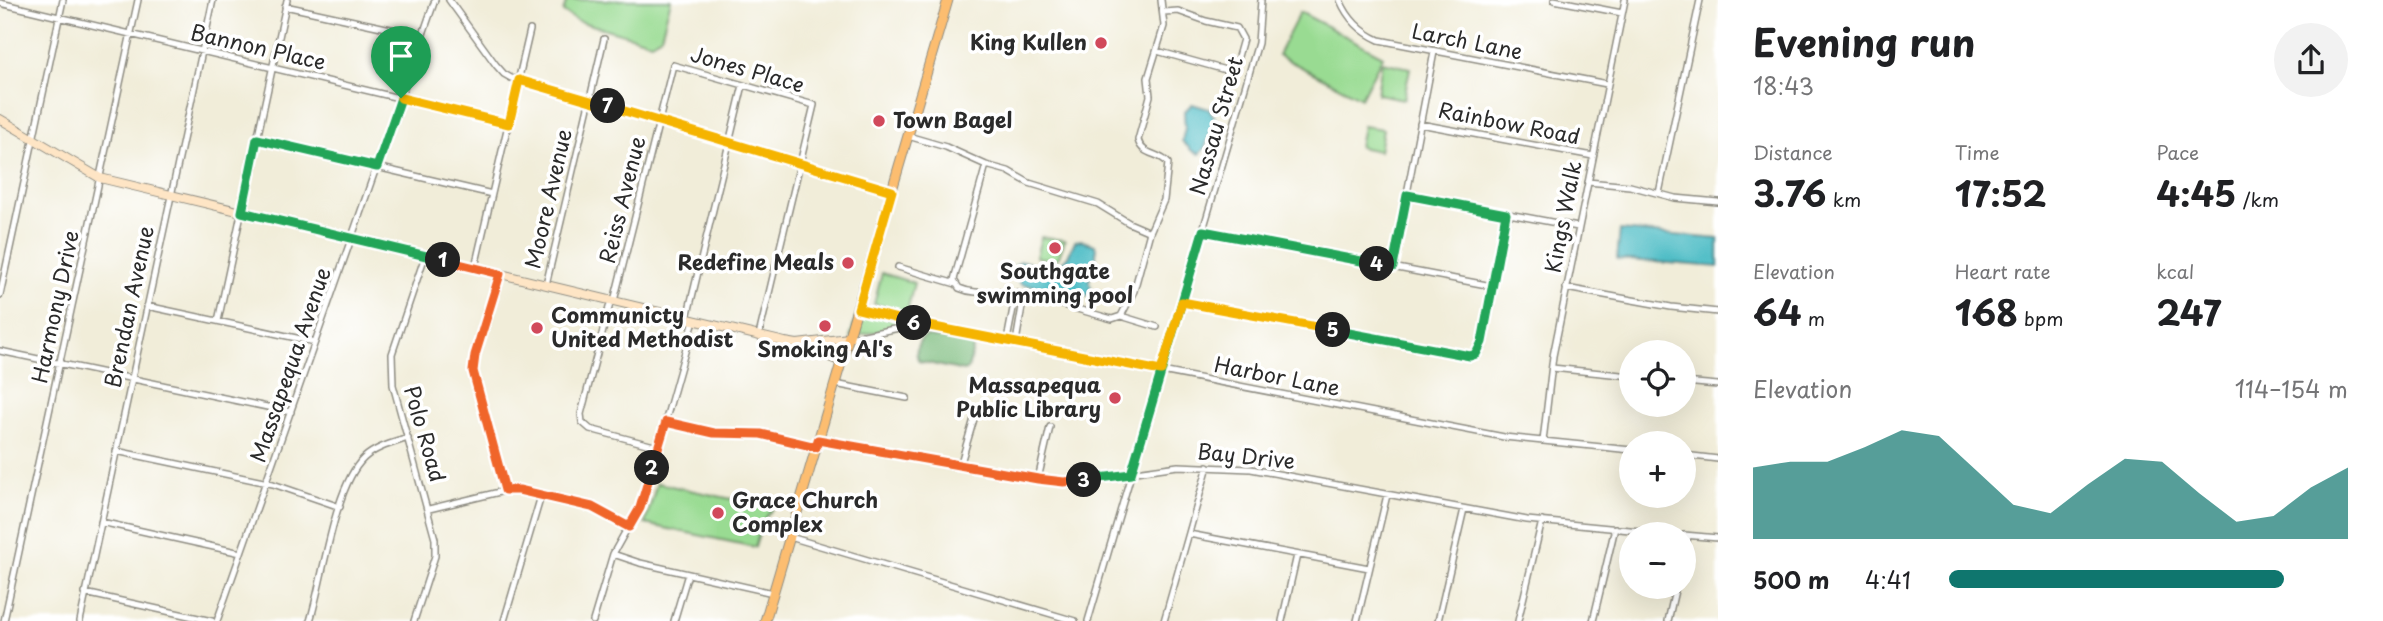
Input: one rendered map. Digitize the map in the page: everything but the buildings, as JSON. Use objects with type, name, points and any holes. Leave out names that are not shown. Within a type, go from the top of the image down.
[{"type":"main road","points":[[765,621],[948,0]]},
{"type":"main road","points":[[0,119],[100,178],[797,344],[842,362]]},
{"type":"main road","points":[[797,344],[849,338]]},
{"type":"street","points":[[0,295],[63,0]]},
{"type":"street","name":"Harmony Drive","points":[[4,621],[138,0]]},
{"type":"street","name":"Brendan Avenue","points":[[79,621],[213,0]]},
{"type":"street","name":"Massapequa Avenue","points":[[215,621],[435,0]]},
{"type":"street","points":[[449,0],[504,75],[892,191]]},
{"type":"street","points":[[1121,316],[1138,279],[1150,232],[1164,200],[1169,167],[1163,157],[1141,148],[1138,140],[1149,103],[1148,78],[1164,26],[1161,0]]},
{"type":"street","name":"Nassau Street","points":[[1088,621],[1258,43],[1261,0]]},
{"type":"street","name":"Larch Lane","points":[[1340,0],[1350,19],[1369,36],[1392,44],[1607,84]]},
{"type":"street","points":[[1553,0],[1622,13]]},
{"type":"street","name":"Kings Walk","points":[[1543,441],[1566,288],[1625,0]]},
{"type":"street","points":[[1659,193],[1700,0]]},
{"type":"street","name":"Bannon Place","points":[[0,3],[509,124]]},
{"type":"street","points":[[218,321],[286,3],[423,36]]},
{"type":"street","points":[[1157,51],[1229,71],[1235,67],[1243,38],[1237,28],[1178,11],[1164,12]]},
{"type":"street","points":[[475,267],[530,30]]},
{"type":"street","name":"Moore Avenue","points":[[546,285],[604,39]]},
{"type":"street","points":[[1393,267],[1434,52]]},
{"type":"street","name":"Jones Place","points":[[673,65],[814,105],[800,162]]},
{"type":"street","name":"Reiss Avenue","points":[[658,447],[590,429],[582,422],[581,414],[673,65]]},
{"type":"street","points":[[593,621],[613,554],[643,500],[666,422],[743,85]]},
{"type":"street","name":"Rainbow Road","points":[[1420,124],[1592,156]]},
{"type":"street","points":[[908,136],[946,147],[986,165],[1008,171],[1029,183],[1098,204],[1150,232]]},
{"type":"street","points":[[257,139],[492,194]]},
{"type":"street","points":[[759,335],[800,162]]},
{"type":"street","points":[[956,284],[955,276],[986,165]]},
{"type":"street","points":[[1588,182],[1630,186],[1675,198],[1718,202]]},
{"type":"street","points":[[1407,195],[1578,227]]},
{"type":"street","points":[[1182,302],[1470,356],[1476,354],[1480,348],[1506,214]]},
{"type":"street","points":[[1203,231],[1492,286]]},
{"type":"street","name":"Polo Road","points":[[414,621],[435,556],[435,539],[429,509],[393,385],[391,359],[425,256]]},
{"type":"street","points":[[898,267],[974,292],[1016,293],[1112,319],[1121,316],[1157,327]]},
{"type":"street","points":[[500,274],[475,355],[473,371],[505,490]]},
{"type":"street","points":[[1566,288],[1671,307],[1718,312]]},
{"type":"street","points":[[1007,341],[1016,293]]},
{"type":"street","points":[[1016,342],[1024,295]]},
{"type":"street","points":[[147,306],[315,342]]},
{"type":"street","name":"Harbor Lane","points":[[858,309],[918,324],[1504,437],[1619,449]]},
{"type":"street","name":"Harbor Lane","points":[[849,338],[918,324]]},
{"type":"street","points":[[0,351],[290,412]]},
{"type":"street","points":[[1552,369],[1619,375]]},
{"type":"street","points":[[1696,383],[1718,385]]},
{"type":"street","points":[[835,384],[907,398]]},
{"type":"street","points":[[960,467],[974,419]]},
{"type":"street","name":"Bay Drive","points":[[666,422],[714,433],[761,434],[1064,482],[1178,466],[1251,468],[1464,509],[1542,521],[1619,528]]},
{"type":"street","points":[[1038,479],[1050,426]]},
{"type":"street","points":[[310,621],[327,544],[353,473],[362,459],[380,447],[408,438]]},
{"type":"street","points":[[116,451],[266,483],[340,507]]},
{"type":"street","points":[[1696,456],[1718,459]]},
{"type":"street","points":[[1164,621],[1208,466]]},
{"type":"street","points":[[429,509],[505,490],[519,490],[592,507],[629,527]]},
{"type":"street","points":[[1357,621],[1387,495]]},
{"type":"street","points":[[504,621],[541,496]]},
{"type":"street","points":[[1438,621],[1464,509]]},
{"type":"street","points":[[1518,621],[1542,521]]},
{"type":"street","points":[[101,522],[241,553]]},
{"type":"street","points":[[1593,621],[1615,528]]},
{"type":"street","points":[[1189,534],[1369,568]]},
{"type":"street","points":[[1696,536],[1718,538]]},
{"type":"street","points":[[790,537],[1075,621]]},
{"type":"street","points":[[613,554],[773,593]]},
{"type":"street","points":[[1282,621],[1297,555]]},
{"type":"street","points":[[674,621],[688,574]]},
{"type":"street","points":[[85,593],[215,621]]},
{"type":"street","points":[[1668,621],[1673,599]]},
{"type":"green space","points":[[567,0],[671,0],[661,36],[651,42],[578,21],[563,12]]},
{"type":"green space","points":[[1300,12],[1383,56],[1361,98],[1278,55]]},
{"type":"green space","points":[[1382,62],[1410,68],[1404,99],[1377,94]]},
{"type":"green space","points":[[1363,126],[1383,129],[1379,151],[1359,147]]},
{"type":"green space","points":[[1041,237],[1065,240],[1059,257],[1055,260],[1036,257]]},
{"type":"green space","points":[[882,273],[914,283],[907,312],[874,304]]},
{"type":"green space","points":[[858,310],[915,324],[850,337]]},
{"type":"green space","points":[[927,336],[972,344],[968,369],[964,371],[919,361],[917,346]]},
{"type":"green space","name":"Grace Church Complex","points":[[657,483],[773,508],[763,521],[755,547],[645,524]]},
{"type":"water","points":[[1192,104],[1209,109],[1215,118],[1205,148],[1199,154],[1182,141],[1184,112]]},
{"type":"water","points":[[1620,230],[1718,239],[1718,267],[1617,259]]},
{"type":"water","points":[[1081,240],[1095,245],[1096,250],[1090,279],[1091,290],[1087,296],[1075,296],[1065,287],[1046,288],[1021,284],[1014,275],[1013,267],[1021,261],[1045,265],[1062,262],[1075,241]]},
{"type":"place","name":"King Kullen","points":[[1101,43]]},
{"type":"place","name":"Town Bagel","points":[[879,121]]},
{"type":"place","name":"Southgate swimming pool","points":[[1055,248]]},
{"type":"place","name":"Redefine Meals","points":[[848,263]]},
{"type":"place","name":"Smoking Al's","points":[[825,326]]},
{"type":"place","name":"Communicty United Methodist","points":[[537,328]]},
{"type":"place","name":"Massapequa Public Library","points":[[1115,398]]},
{"type":"place","name":"Grace Church Complex","points":[[718,513]]},
{"type":"route","points":[[401,98],[377,167],[257,139],[242,212],[500,274],[475,355],[473,371],[505,490],[519,490],[592,507],[629,527],[643,500],[666,422],[728,435],[761,434],[816,447],[818,440],[960,467],[1064,482],[1131,474],[1161,371],[1203,231],[1393,267],[1407,195],[1506,214],[1482,342],[1476,354],[1470,356],[1182,302],[1161,371],[918,324],[858,309],[892,191],[519,80],[509,124],[401,98]]}]
